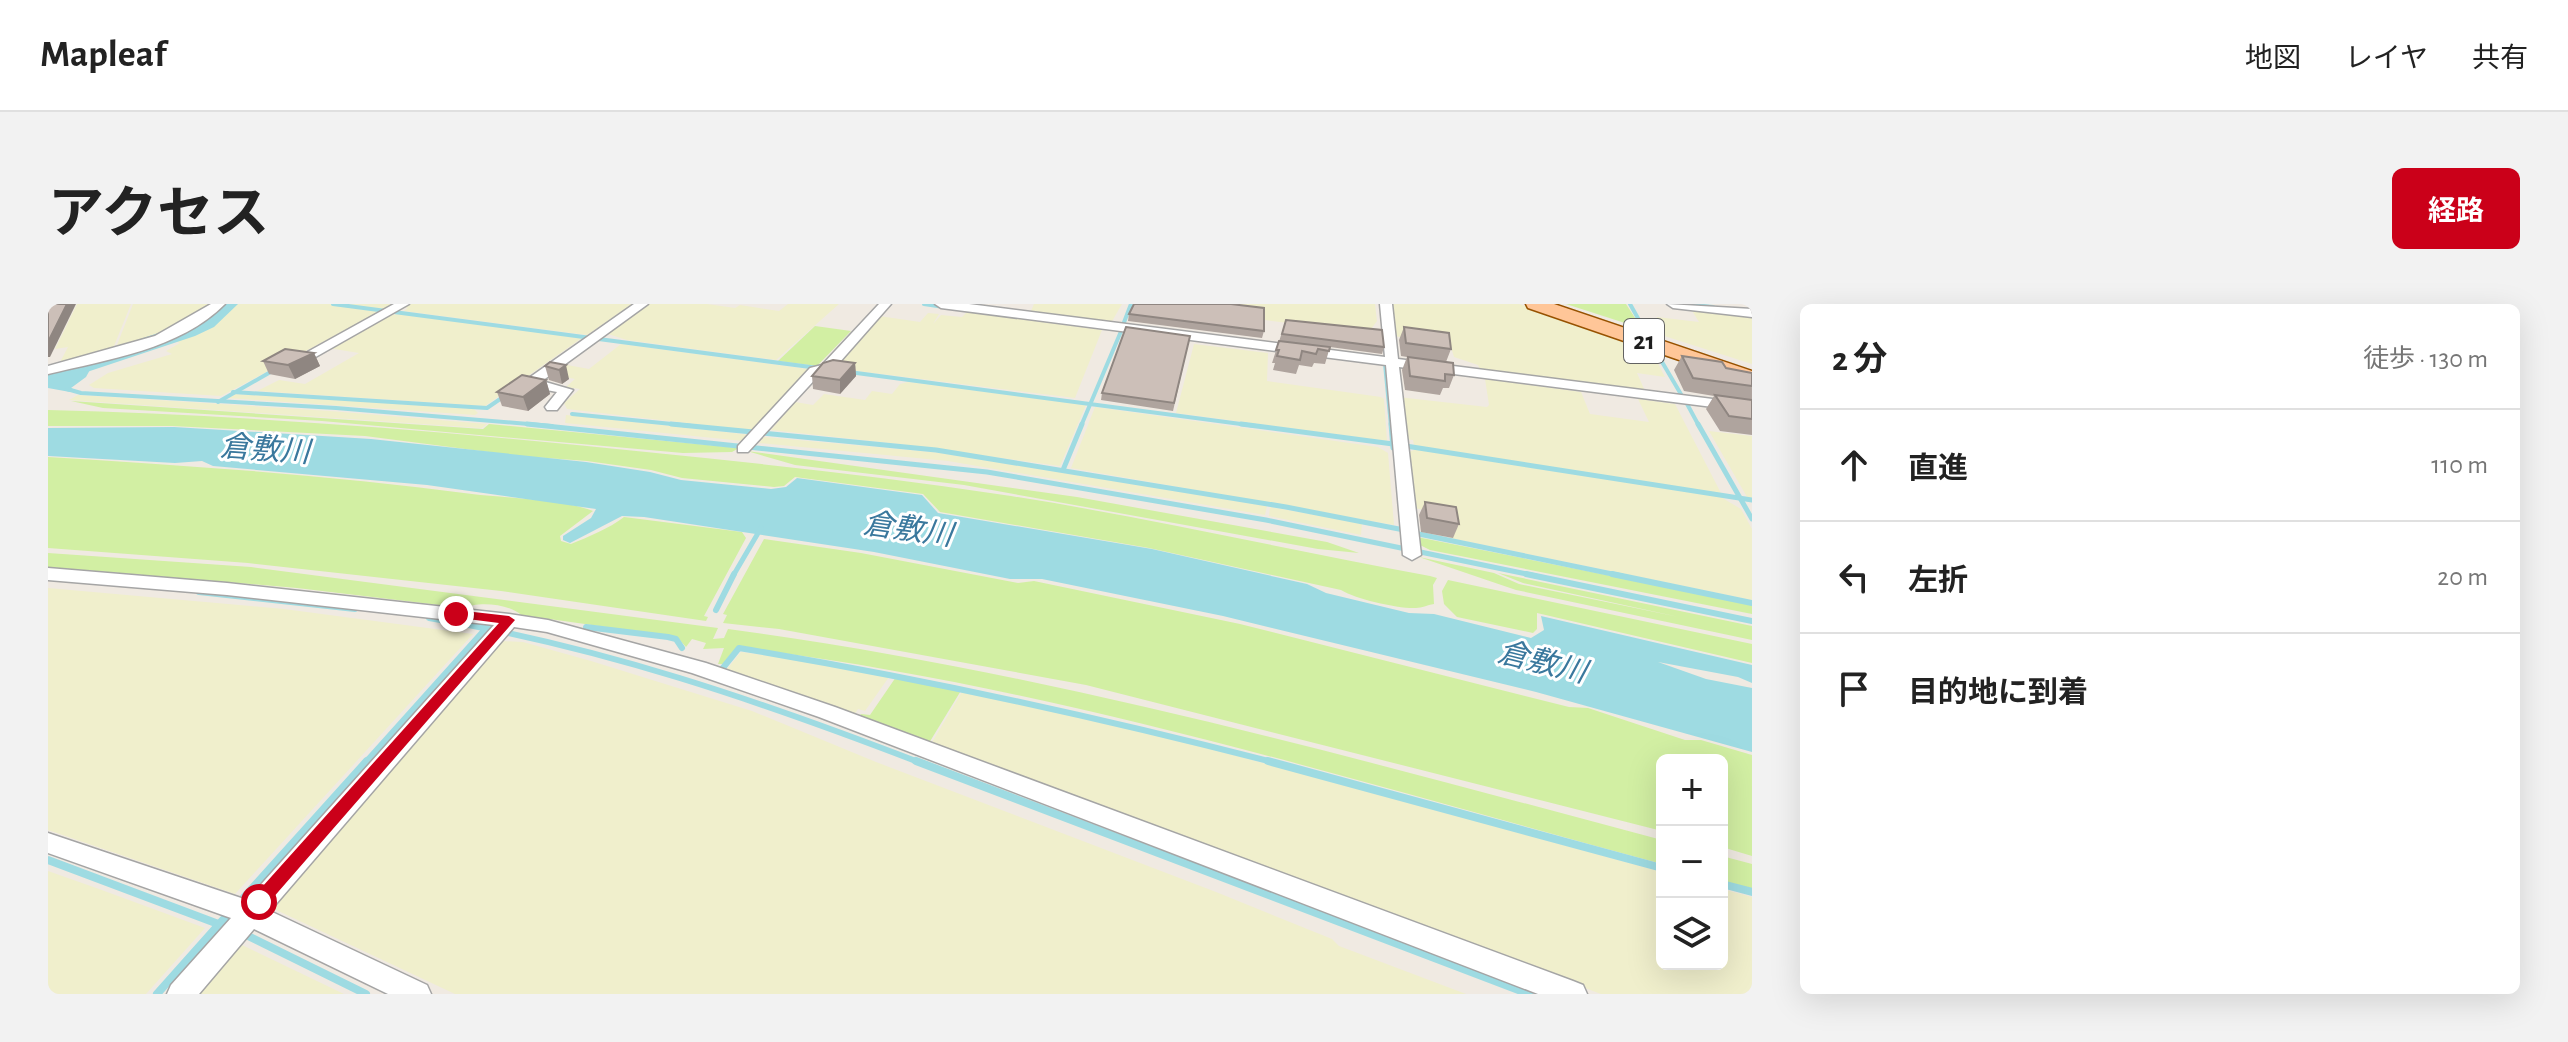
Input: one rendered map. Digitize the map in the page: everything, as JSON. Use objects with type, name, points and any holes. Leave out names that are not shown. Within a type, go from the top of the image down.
[{"type":"main road","name":"21","points":[[1535,304],[1752,378]]},
{"type":"main road","name":"21","points":[[1552,304],[1752,369]]},
{"type":"street","points":[[48,370],[100,357],[170,333],[198,321],[219,304]]},
{"type":"street","points":[[552,407],[566,390],[531,383],[642,304]]},
{"type":"street","points":[[751,440],[885,304]]},
{"type":"street","points":[[941,304],[1752,408]]},
{"type":"street","points":[[1386,304],[1412,551]]},
{"type":"street","points":[[1673,304],[1752,313]]},
{"type":"street","points":[[300,360],[395,308]]},
{"type":"street","points":[[48,574],[227,589],[503,627],[548,626],[699,668],[827,712],[1573,994]]},
{"type":"street","points":[[181,994],[238,918],[503,627]]},
{"type":"street","points":[[48,843],[238,918],[417,994]]},
{"type":"green space","points":[[77,304],[131,304],[112,351],[58,366],[68,347],[55,349]]},
{"type":"green space","points":[[133,304],[215,304],[186,325],[115,350]]},
{"type":"green space","points":[[236,304],[394,304],[221,396],[94,388],[89,385],[108,373],[172,354],[166,351],[180,343],[174,341],[211,324]]},
{"type":"green space","points":[[407,304],[632,304],[587,335],[404,311],[408,308],[402,307]]},
{"type":"green space","points":[[646,304],[707,304],[735,308],[740,305],[779,311],[788,304],[839,304],[776,360],[627,340],[605,333]]},
{"type":"green space","points":[[1034,304],[1122,304],[1111,323],[1030,313]]},
{"type":"green space","points":[[1190,304],[1375,304],[1377,321],[1368,333],[1265,320],[1265,313]]},
{"type":"green space","points":[[1390,304],[1519,304],[1650,348],[1665,377],[1637,373],[1645,391],[1481,371],[1478,365],[1454,357],[1450,344],[1393,336]]},
{"type":"green space","points":[[1566,304],[1626,304],[1637,321],[1631,325]]},
{"type":"green space","points":[[1691,309],[1752,316],[1752,364],[1658,334],[1657,317],[1699,322]]},
{"type":"green space","points":[[967,312],[1102,330],[1075,398],[833,368],[879,316],[920,322],[928,313],[939,314],[933,324],[941,315],[962,317]]},
{"type":"green space","points":[[398,314],[582,338],[485,406],[257,391],[279,380],[305,384],[359,353],[328,348],[386,316]]},
{"type":"green space","points":[[815,326],[851,331],[817,366],[778,361]]},
{"type":"green space","points":[[621,344],[808,369],[810,372],[754,431],[567,409],[564,403],[580,389],[566,387],[575,379],[551,374],[567,365],[589,369]]},
{"type":"green space","points":[[1194,344],[1268,353],[1267,381],[1381,397],[1384,399],[1387,441],[1176,413]]},
{"type":"green space","points":[[1485,379],[1581,392],[1590,414],[1649,422],[1638,399],[1675,404],[1724,499],[1741,509],[1752,529],[1752,600],[1450,538],[1446,515],[1410,507],[1406,453],[1414,450],[1414,445],[1413,440],[1403,439],[1398,397],[1487,407]]},
{"type":"green space","points":[[908,382],[1086,405],[1060,466],[771,430],[795,402],[813,405],[824,394],[865,400],[872,391],[892,394],[900,384]]},
{"type":"green space","points":[[234,394],[388,402],[474,409],[478,413],[228,398]]},
{"type":"green space","points":[[78,395],[487,424],[482,428],[69,400]]},
{"type":"green space","points":[[71,401],[483,429],[489,424],[739,448],[732,452],[683,453],[322,421],[103,408]]},
{"type":"green space","points":[[1095,407],[1378,447],[1388,453],[1394,525],[1071,468]]},
{"type":"green space","points":[[48,410],[276,420],[428,431],[743,462],[960,489],[1111,513],[1430,576],[1437,578],[1433,585],[1434,604],[1416,608],[1388,605],[1341,590],[1149,548],[940,512],[923,494],[795,477],[784,486],[774,487],[682,478],[651,470],[587,461],[520,456],[365,436],[172,426],[48,426]]},
{"type":"green space","points":[[566,415],[750,435],[743,441],[565,423]]},
{"type":"green space","points":[[1709,431],[1752,436],[1752,498],[1747,497]]},
{"type":"green space","points":[[764,437],[942,453],[1267,506],[1265,515],[948,461],[759,443]]},
{"type":"green space","points":[[747,451],[1077,497],[1327,542],[1359,553],[1318,549],[964,485],[795,465]]},
{"type":"green space","points":[[48,457],[366,481],[551,501],[593,511],[560,536],[561,541],[571,544],[606,529],[624,517],[742,532],[746,538],[704,616],[708,617],[706,621],[501,591],[248,563],[48,548]]},
{"type":"green space","points":[[1270,507],[1362,523],[1361,535],[1269,516]]},
{"type":"green space","points":[[1417,537],[1752,604],[1752,614],[1430,550],[1418,544]]},
{"type":"green space","points":[[764,539],[861,553],[1018,583],[1034,581],[1240,624],[1569,707],[1588,708],[1685,740],[1701,740],[1752,755],[1752,856],[1728,849],[1728,754],[1656,754],[1656,829],[1086,685],[779,629],[723,623],[727,615],[723,614]]},
{"type":"green space","points":[[48,553],[251,567],[718,628],[713,639],[724,638],[728,629],[964,668],[1315,748],[1656,838],[1656,862],[1319,769],[971,685],[737,647],[724,664],[718,664],[724,648],[703,649],[706,643],[692,639],[686,647],[677,637],[521,615],[502,606],[464,608],[297,588],[48,567]]},
{"type":"green space","points":[[1419,557],[1494,573],[1519,584],[1679,617],[1523,583],[1498,573],[1752,626],[1752,640],[1516,590]]},
{"type":"green space","points":[[1448,580],[1752,644],[1752,663],[1537,613],[1537,629],[1533,633],[1457,617],[1444,604],[1442,591]]},
{"type":"green space","points":[[48,588],[284,609],[473,634],[235,894],[48,830]]},
{"type":"green space","points":[[501,641],[523,642],[752,711],[876,762],[1216,892],[1332,939],[1339,946],[1466,994],[455,994],[272,908]]},
{"type":"green space","points":[[741,652],[889,677],[865,711],[858,709],[854,715],[727,669]]},
{"type":"green space","points":[[896,677],[962,689],[929,743],[858,718],[861,714],[870,715]]},
{"type":"green space","points":[[963,690],[1153,733],[1656,870],[1656,970],[1728,970],[1728,891],[1752,897],[1752,994],[1601,994],[931,744]]},
{"type":"green space","points":[[1728,858],[1752,864],[1752,890],[1728,883]]},
{"type":"green space","points":[[48,871],[205,928],[146,994],[48,994]]},
{"type":"green space","points":[[236,942],[344,994],[191,994]]},
{"type":"water","points":[[80,364],[91,368],[86,377],[71,388],[75,390],[48,388],[48,372]]},
{"type":"water","name":"倉敷川","points":[[174,427],[371,439],[586,462],[681,480],[771,489],[786,487],[797,478],[922,495],[938,513],[1152,549],[1307,584],[1326,593],[1409,613],[1434,614],[1531,638],[1544,630],[1541,616],[1752,665],[1752,683],[1738,677],[1658,662],[1706,679],[1752,688],[1752,752],[1536,692],[1223,616],[1042,579],[1010,579],[874,552],[644,517],[622,516],[570,543],[563,540],[563,536],[591,518],[596,509],[427,485],[213,466],[202,461],[175,463],[48,456],[48,428]]},
{"type":"building","points":[[48,304],[67,304],[48,342]]},
{"type":"building","points":[[1134,304],[1231,304],[1264,308],[1264,331],[1129,314]]},
{"type":"building","points":[[1286,320],[1382,330],[1384,347],[1282,334]]},
{"type":"building","points":[[1126,327],[1190,336],[1174,403],[1102,393]]},
{"type":"building","points":[[1404,327],[1449,333],[1451,349],[1406,343]]},
{"type":"building","points":[[1279,341],[1330,347],[1329,351],[1318,349],[1316,354],[1302,351],[1300,360],[1277,356]]},
{"type":"building","points":[[285,349],[314,353],[288,365],[263,361]]},
{"type":"building","points":[[1682,356],[1722,362],[1726,368],[1752,373],[1752,386],[1693,378]]},
{"type":"building","points":[[1408,357],[1453,363],[1454,375],[1445,374],[1445,381],[1410,376]]},
{"type":"building","points":[[833,360],[855,363],[840,380],[812,376],[823,363]]},
{"type":"building","points":[[550,362],[566,365],[559,370],[545,366]]},
{"type":"building","points":[[522,375],[546,380],[523,397],[497,392]]},
{"type":"building","points":[[1715,395],[1752,400],[1752,419],[1729,416]]},
{"type":"building","points":[[1425,502],[1456,507],[1459,524],[1427,518]]},
{"type":"waterway","points":[[48,378],[187,331],[206,322],[227,304]]},
{"type":"waterway","points":[[333,304],[818,368]]},
{"type":"waterway","points":[[924,304],[944,307]]},
{"type":"waterway","points":[[1123,325],[1131,304]]},
{"type":"waterway","points":[[1630,304],[1644,329]]},
{"type":"waterway","points":[[1685,304],[1713,307]]},
{"type":"waterway","points":[[1090,404],[1122,329]]},
{"type":"waterway","points":[[1655,350],[1682,396]]},
{"type":"waterway","points":[[1385,364],[1391,426]]},
{"type":"waterway","points":[[235,392],[274,370]]},
{"type":"waterway","points":[[849,372],[1090,404]]},
{"type":"waterway","points":[[67,389],[81,393],[219,401]]},
{"type":"waterway","points":[[219,401],[235,392]]},
{"type":"waterway","points":[[235,392],[487,408],[506,395]]},
{"type":"waterway","points":[[219,401],[552,426]]},
{"type":"waterway","points":[[1686,402],[1699,426]]},
{"type":"waterway","points":[[1081,426],[1090,404]]},
{"type":"waterway","points":[[1090,404],[1256,426]]},
{"type":"waterway","points":[[572,414],[692,426]]},
{"type":"waterway","points":[[527,424],[987,472],[1266,520],[1536,576]]},
{"type":"waterway","points":[[671,424],[936,450],[1286,507],[1404,530]]},
{"type":"waterway","points":[[1063,470],[1082,424]]},
{"type":"waterway","points":[[1241,424],[1393,444]]},
{"type":"waterway","points":[[1391,424],[1393,444]]},
{"type":"waterway","points":[[1698,424],[1740,498]]},
{"type":"waterway","points":[[1393,444],[1740,498]]},
{"type":"waterway","points":[[1393,444],[1393,448]]},
{"type":"waterway","points":[[1740,498],[1752,500]]},
{"type":"waterway","points":[[1740,498],[1752,519]]},
{"type":"waterway","points":[[733,576],[761,528]]},
{"type":"waterway","points":[[1414,533],[1622,576]]},
{"type":"waterway","points":[[1526,574],[1752,621]]},
{"type":"waterway","points":[[1612,574],[1752,603]]},
{"type":"waterway","points":[[716,610],[733,576]]},
{"type":"waterway","points":[[199,592],[355,609]]},
{"type":"waterway","points":[[429,618],[486,629]]},
{"type":"waterway","points":[[586,627],[668,637],[676,639],[682,648]]},
{"type":"waterway","points":[[365,763],[486,629]]},
{"type":"waterway","points":[[486,629],[679,678],[921,763]]},
{"type":"waterway","points":[[722,669],[739,648],[1009,700],[1269,761]]},
{"type":"waterway","points":[[239,903],[367,761]]},
{"type":"waterway","points":[[916,761],[1529,994]]},
{"type":"waterway","points":[[1269,761],[1276,763]]},
{"type":"waterway","points":[[1269,761],[1656,866]]},
{"type":"waterway","points":[[48,860],[219,924]]},
{"type":"waterway","points":[[1728,886],[1752,892]]},
{"type":"waterway","points":[[219,924],[231,911]]},
{"type":"waterway","points":[[157,994],[219,924]]},
{"type":"waterway","points":[[242,933],[366,994]]},
{"type":"route","points":[[259,902],[509,620],[456,614]]}]
